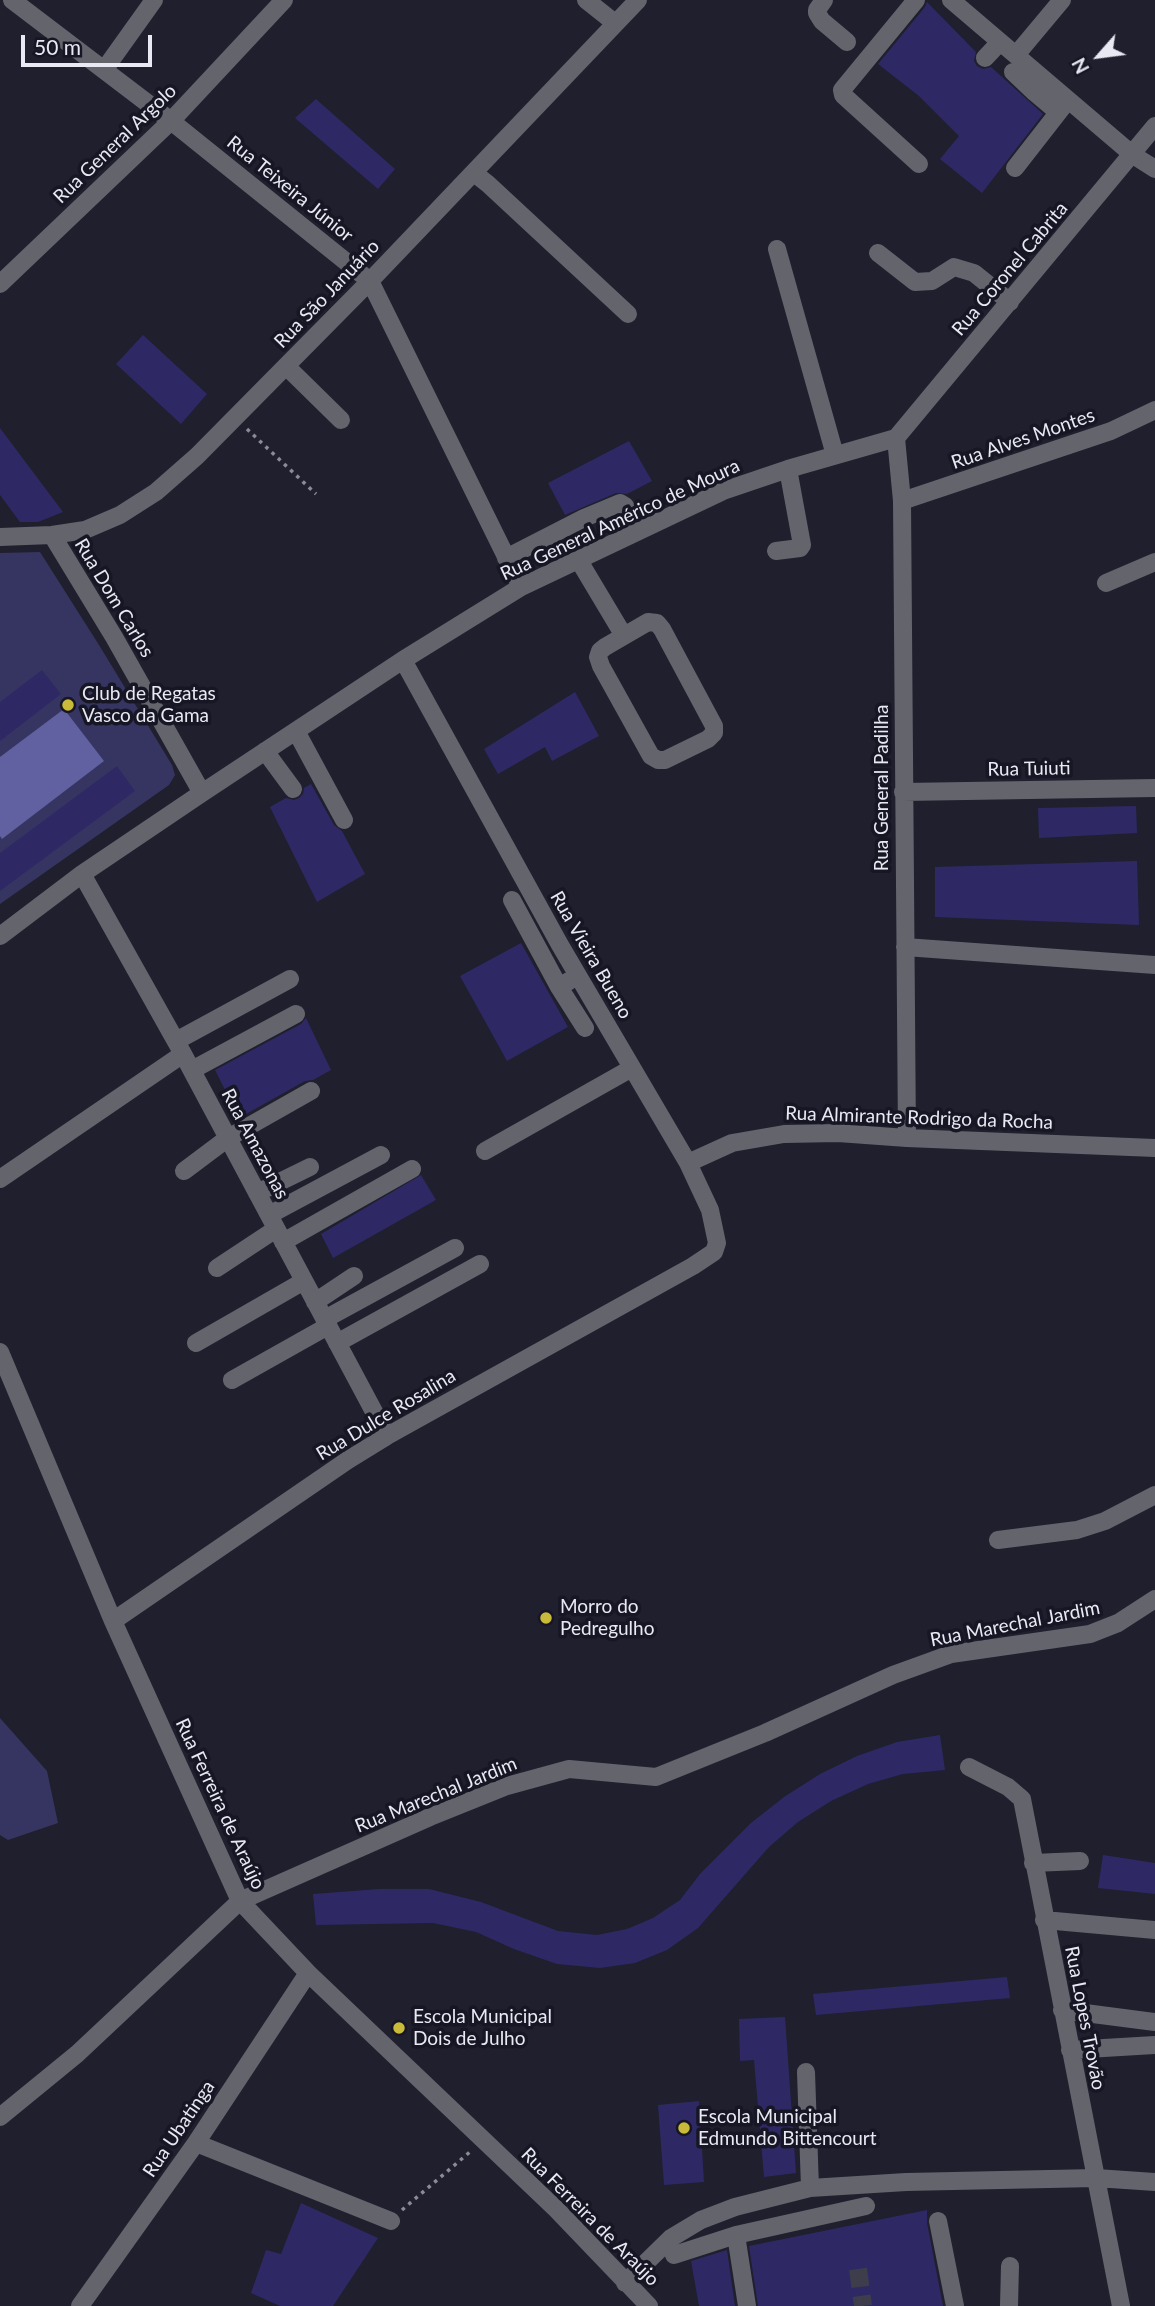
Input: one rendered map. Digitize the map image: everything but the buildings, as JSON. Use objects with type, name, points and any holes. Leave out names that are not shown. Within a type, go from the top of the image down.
[{"type":"street","points":[[104,70],[154,0]]},
{"type":"street","name":"Rua General Argolo","points":[[0,284],[171,121],[284,0]]},
{"type":"street","points":[[586,0],[615,23]]},
{"type":"street","name":"Rua São Januário","points":[[0,537],[52,535],[85,530],[120,515],[156,492],[235,418],[370,281],[638,0]]},
{"type":"street","points":[[824,0],[817,13],[822,21],[847,42]]},
{"type":"street","points":[[916,0],[842,90],[844,95],[919,164]]},
{"type":"street","points":[[951,0],[1000,41],[1014,63],[1063,106],[1155,169]]},
{"type":"street","points":[[1014,63],[1062,0]]},
{"type":"street","name":"Rua Teixeira Júnior","points":[[14,1],[171,121],[370,281],[521,587]]},
{"type":"street","points":[[985,58],[1000,41]]},
{"type":"street","points":[[1015,168],[1063,106]]},
{"type":"street","name":"Rua Coronel Cabrita","points":[[897,438],[1155,126]]},
{"type":"street","points":[[474,173],[628,314]]},
{"type":"street","points":[[777,249],[835,456]]},
{"type":"street","points":[[878,253],[915,282],[932,281],[954,267],[974,273],[1010,302]]},
{"type":"street","points":[[286,366],[341,420]]},
{"type":"street","name":"Rua Alves Montes","points":[[902,501],[1111,431],[1155,410]]},
{"type":"street","name":"Rua General Américo de Moura","points":[[0,936],[82,874],[202,793],[403,660],[521,587],[723,491],[788,469],[897,438]]},
{"type":"street","name":"Rua General Padilha","points":[[897,438],[902,501],[906,1138]]},
{"type":"street","points":[[776,551],[800,548],[802,545],[788,469]]},
{"type":"street","points":[[506,558],[620,503],[625,506],[639,531]]},
{"type":"street","name":"Rua Dom Carlos","points":[[52,535],[114,637],[202,793]]},
{"type":"street","points":[[578,559],[624,636]]},
{"type":"street","points":[[1106,583],[1155,562]]},
{"type":"street","points":[[648,622],[657,623],[662,629],[714,726],[714,733],[708,739],[665,760],[651,756],[598,657],[600,651],[624,636],[648,622]]},
{"type":"street","name":"Rua Vieira Bueno","points":[[403,660],[578,975],[688,1163],[710,1210],[717,1243],[714,1252],[693,1266]]},
{"type":"street","points":[[296,731],[344,820]]},
{"type":"street","points":[[265,751],[293,789]]},
{"type":"street","name":"Rua Tuiuti","points":[[903,792],[1155,789]]},
{"type":"street","name":"Rua Amazonas","points":[[82,874],[184,1055],[387,1436]]},
{"type":"street","points":[[512,900],[559,987],[585,1028]]},
{"type":"street","points":[[905,947],[1155,965]]},
{"type":"street","points":[[559,987],[578,975]]},
{"type":"street","points":[[0,1179],[184,1055],[290,979]]},
{"type":"street","points":[[184,1055],[296,1014]]},
{"type":"street","points":[[485,1151],[632,1068]]},
{"type":"street","points":[[184,1171],[228,1138],[311,1091]]},
{"type":"street","name":"Rua Almirante Rodrigo da Rocha","points":[[688,1163],[732,1143],[784,1134],[838,1133],[1155,1148]]},
{"type":"street","points":[[217,1268],[381,1155]]},
{"type":"street","points":[[257,1193],[310,1167]]},
{"type":"street","points":[[276,1229],[412,1169]]},
{"type":"street","points":[[232,1380],[455,1248]]},
{"type":"street","points":[[337,1343],[480,1264]]},
{"type":"street","name":"Rua Dulce Rosalina","points":[[113,1621],[387,1436],[693,1266]]},
{"type":"street","points":[[316,1302],[354,1276]]},
{"type":"street","points":[[196,1343],[304,1281]]},
{"type":"street","name":"Rua Ferreira de Araújo","points":[[0,1352],[113,1621],[240,1901],[308,1973],[556,2209],[649,2306]]},
{"type":"street","points":[[998,1540],[1077,1530],[1105,1521],[1155,1495]]},
{"type":"street","name":"Rua Marechal Jardim","points":[[0,2117],[77,2054],[240,1901],[507,1786],[569,1769],[656,1777],[765,1733],[893,1675],[951,1654],[1090,1634],[1118,1623],[1155,1599]]},
{"type":"street","name":"Rua Lopes Trovão","points":[[969,1767],[1009,1787],[1021,1800],[1121,2306]]},
{"type":"street","points":[[1032,1863],[1080,1861]]},
{"type":"street","points":[[1044,1920],[1155,1930]]},
{"type":"street","name":"Rua Ubatinga","points":[[80,2306],[196,2143],[308,1973]]},
{"type":"street","points":[[1062,2010],[1155,2022]]},
{"type":"street","points":[[1070,2050],[1155,2045]]},
{"type":"street","points":[[806,2072],[810,2188]]},
{"type":"street","points":[[196,2143],[391,2221]]},
{"type":"street","points":[[625,2283],[671,2238],[701,2220],[735,2207],[810,2188],[906,2182],[1096,2178],[1155,2182]]},
{"type":"street","points":[[674,2255],[736,2235],[866,2206]]},
{"type":"street","points":[[939,2221],[955,2306]]},
{"type":"street","points":[[736,2235],[747,2306]]},
{"type":"street","points":[[1009,2306],[1010,2266]]},
{"type":"path","points":[[235,418],[316,494]]},
{"type":"path","points":[[391,2221],[483,2141]]},
{"type":"shaded area","name":"Club de Regatas Vasco da Gama","points":[[40,552],[172,765],[175,775],[169,785],[0,904],[0,553]]},
{"type":"shaded area","points":[[64,709],[104,761],[2,839],[0,757]]},
{"type":"shaded area","points":[[0,1718],[47,1771],[58,1823],[8,1840],[0,1835]]},
{"type":"tunnel","points":[[858,2269],[863,2306]]},
{"type":"place","name":"Club de Regatas Vasco da Gama","points":[[68,705]]},
{"type":"place","name":"Morro do Pedregulho","points":[[546,1618]]},
{"type":"place","name":"Escola Municipal Dois de Julho","points":[[399,2028]]},
{"type":"place","name":"Escola Municipal Edmundo Bittencourt","points":[[684,2128]]}]
